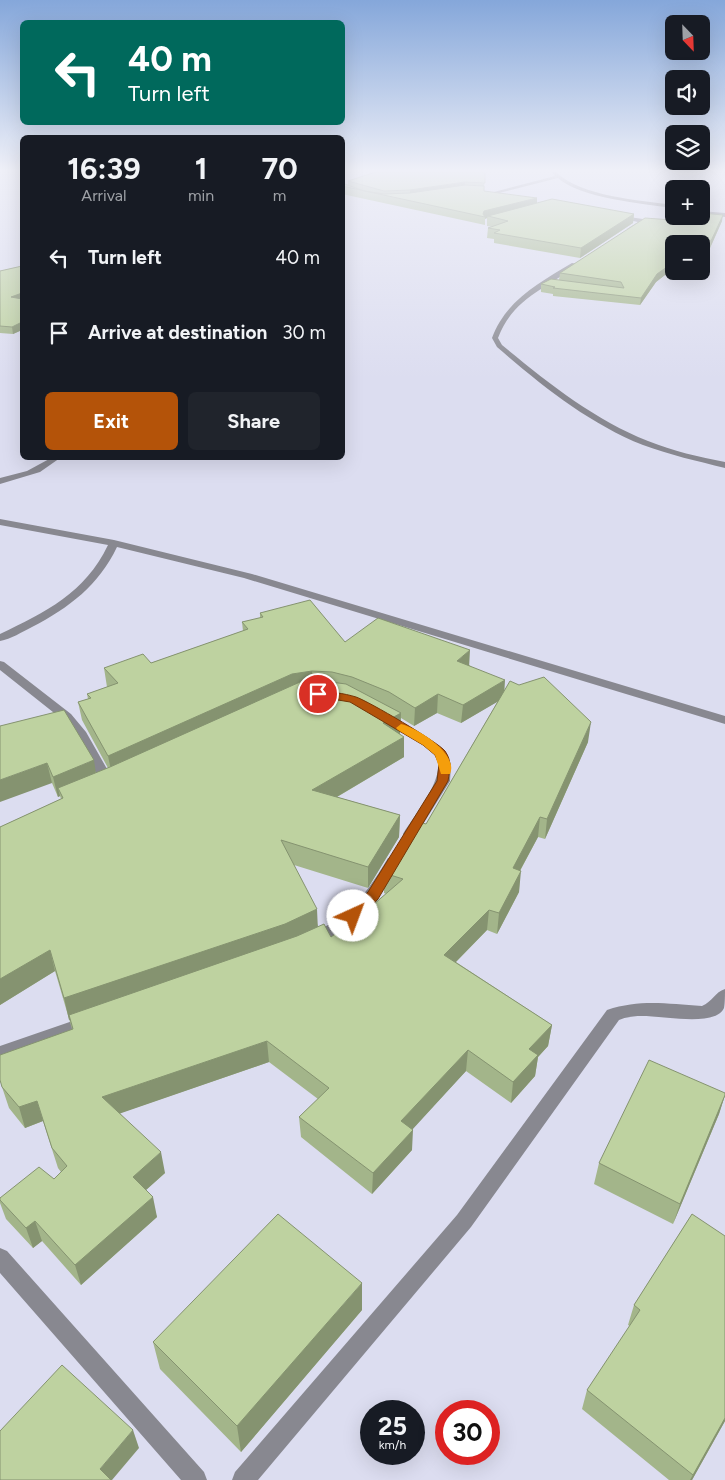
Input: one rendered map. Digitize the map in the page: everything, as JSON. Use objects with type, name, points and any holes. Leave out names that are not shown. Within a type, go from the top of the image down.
[{"type":"street","points":[[584,258],[547,282],[506,313],[495,338],[499,346],[557,391],[616,430],[662,449],[725,465]]},
{"type":"street","points":[[547,282],[556,284]]},
{"type":"street","points":[[0,481],[32,473],[44,468],[54,460]]},
{"type":"street","points":[[0,522],[114,543],[248,576],[725,720]]},
{"type":"street","points":[[0,638],[50,613],[72,599],[93,580],[108,560],[114,543]]},
{"type":"street","points":[[0,664],[67,717],[80,732],[108,783]]},
{"type":"street","points":[[300,947],[325,936],[353,916],[373,895],[446,772],[440,753],[428,743],[378,714]]},
{"type":"street","points":[[243,1480],[464,1221],[613,1015],[620,1011],[642,1009],[703,1013],[714,1008],[725,996]]},
{"type":"street","points":[[0,1053],[104,1017]]},
{"type":"street","points":[[0,1258],[196,1480]]},
{"type":"building","points":[[541,241],[592,241],[581,248]]},
{"type":"building","points":[[609,241],[665,241],[665,268],[657,274],[641,298],[553,288],[555,287],[541,284],[551,279],[624,288],[621,282],[560,273]]},
{"type":"building","points":[[20,266],[20,294],[11,297],[20,299],[20,323],[12,327],[0,326],[0,271]]},
{"type":"building","points":[[310,600],[345,642],[378,618],[470,650],[457,661],[505,680],[463,705],[438,694],[415,708],[389,692],[352,677],[332,672],[312,671],[292,674],[108,756],[78,702],[91,698],[87,694],[118,683],[104,668],[143,654],[151,663],[248,629],[242,622],[263,617],[260,613]]},
{"type":"building","points":[[544,677],[591,722],[547,819],[540,817],[513,868],[521,871],[499,913],[489,910],[444,955],[552,1025],[529,1049],[538,1055],[513,1082],[468,1050],[401,1121],[413,1130],[373,1173],[299,1117],[329,1088],[267,1041],[102,1097],[161,1152],[133,1177],[153,1197],[75,1265],[35,1221],[26,1228],[0,1198],[39,1167],[54,1179],[67,1166],[52,1148],[37,1101],[19,1107],[2,1087],[0,1080],[0,1055],[73,1029],[69,1015],[297,936],[324,924],[331,937],[359,917],[403,879],[384,873],[416,821],[426,824],[510,681],[519,685]]},
{"type":"building","points":[[323,681],[346,684],[401,713],[383,723],[404,737],[312,790],[400,815],[368,867],[281,840],[317,909],[285,924],[64,998],[50,950],[0,979],[0,827],[63,798],[58,788],[110,767],[300,682]]},
{"type":"building","points":[[64,710],[94,760],[53,777],[47,763],[0,780],[0,726]]},
{"type":"building","points":[[649,1060],[725,1093],[680,1204],[599,1163]]},
{"type":"building","points":[[278,1214],[362,1283],[237,1426],[153,1342]]},
{"type":"building","points":[[692,1214],[725,1236],[725,1418],[693,1475],[587,1390],[640,1310],[634,1305]]},
{"type":"building","points":[[62,1365],[133,1430],[100,1469],[111,1480],[0,1480],[0,1431]]},
{"type":"slow traffic","points":[[401,728],[428,743],[440,753],[445,764],[445,772]]},
{"type":"route","points":[[318,694],[336,695],[354,700],[428,743],[440,753],[445,764],[446,772],[433,797],[373,895],[353,916]]}]
